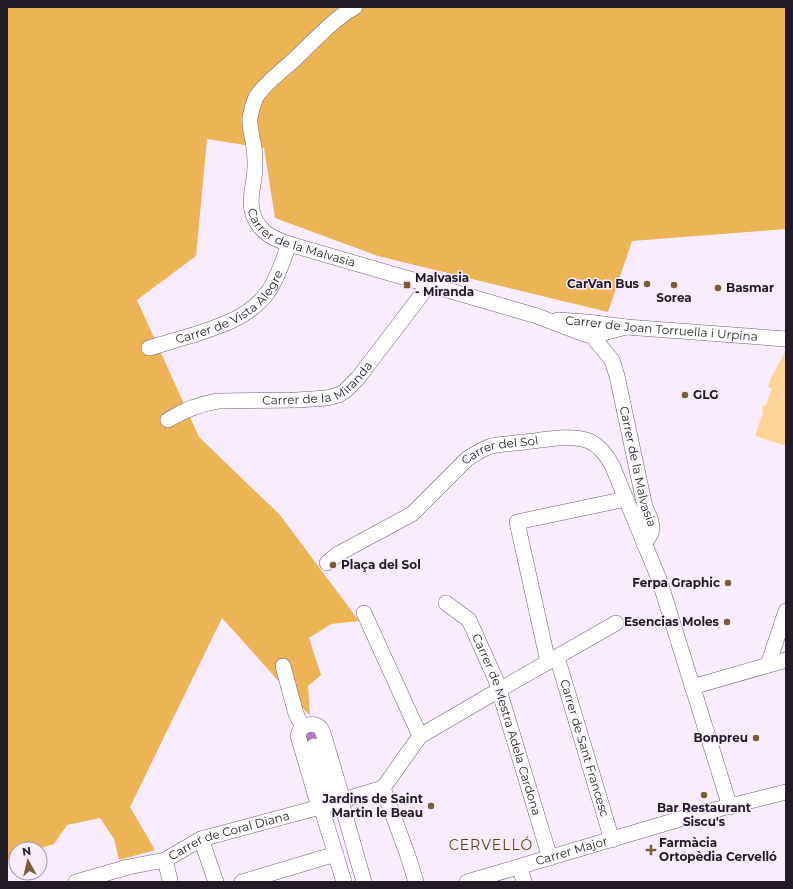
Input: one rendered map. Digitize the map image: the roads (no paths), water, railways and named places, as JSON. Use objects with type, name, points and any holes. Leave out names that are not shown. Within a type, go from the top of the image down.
[{"type":"street","name":"Carrer de la Malvasia","points":[[355,7],[328,28],[295,60],[266,85],[256,98],[251,111],[250,126],[255,167],[250,198],[253,216],[262,230],[270,236],[289,244],[537,316],[574,331],[592,336],[612,360],[618,376],[645,507],[652,526],[651,533],[644,544],[658,579],[730,807]]},
{"type":"street","name":"Carrer de Vista Alegre","points":[[149,348],[217,327],[246,313],[259,302],[269,290],[276,278],[289,244]]},
{"type":"street","name":"Carrer de la Miranda","points":[[168,420],[193,407],[218,401],[297,400],[326,398],[338,395],[358,378],[429,285]]},
{"type":"street","name":"Carrer de Joan Torruella i Urpina","points":[[537,316],[559,320],[626,327],[786,339]]},
{"type":"street","points":[[592,336],[626,327]]},
{"type":"street","name":"Carrer del Sol","points":[[327,563],[338,554],[412,514],[467,459],[474,454],[492,446],[568,438],[576,438],[589,442],[600,448],[608,457],[644,544]]},
{"type":"street","name":"Carrer de Sant Francesc","points":[[612,840],[552,660],[516,522],[626,499]]},
{"type":"street","name":"Carrer de Mestra Adela Cardona","points":[[446,603],[469,620],[496,680],[550,858]]},
{"type":"street","points":[[768,665],[786,611]]},
{"type":"street","points":[[364,613],[420,736]]},
{"type":"street","points":[[416,882],[383,788],[420,736],[616,623]]},
{"type":"street","points":[[692,687],[786,660]]},
{"type":"street","points":[[283,666],[296,714],[303,727]]},
{"type":"street","points":[[344,882],[323,813],[331,802],[340,790],[323,733],[316,725],[307,725],[299,732],[299,739],[316,797],[331,802],[342,808],[364,882]]},
{"type":"street","points":[[314,746],[354,882]]},
{"type":"street","name":"Carrer de Coral Diana","points":[[76,882],[128,867],[165,860],[201,839],[383,788]]},
{"type":"street","name":"Carrer Major","points":[[467,882],[675,821],[786,792]]},
{"type":"street","points":[[201,839],[216,882]]},
{"type":"street","points":[[242,882],[336,854]]},
{"type":"street","points":[[165,860],[170,880]]},
{"type":"street","points":[[520,867],[524,882]]},
{"type":"place","name":"CarVan Bus","points":[[647,284]]},
{"type":"place","name":"Malvasia - Miranda","points":[[407,285]]},
{"type":"place","name":"Sorea","points":[[674,285]]},
{"type":"place","name":"Basmar","points":[[718,288]]},
{"type":"place","name":"GLG","points":[[685,395]]},
{"type":"place","name":"Plaça del Sol","points":[[333,565]]},
{"type":"place","name":"Ferpa Graphic","points":[[728,583]]},
{"type":"place","name":"Esencias Moles","points":[[727,622]]},
{"type":"place","name":"Bonpreu","points":[[756,738]]},
{"type":"place","name":"Bar Restaurant Siscu's","points":[[704,795]]},
{"type":"place","name":"Jardins de Saint Martin le Beau","points":[[431,806]]},
{"type":"place","name":"Farmàcia Ortopèdia Cervelló","points":[[651,850]]},
{"type":"district","name":"CERVELLÓ","points":[[491,845]]}]
